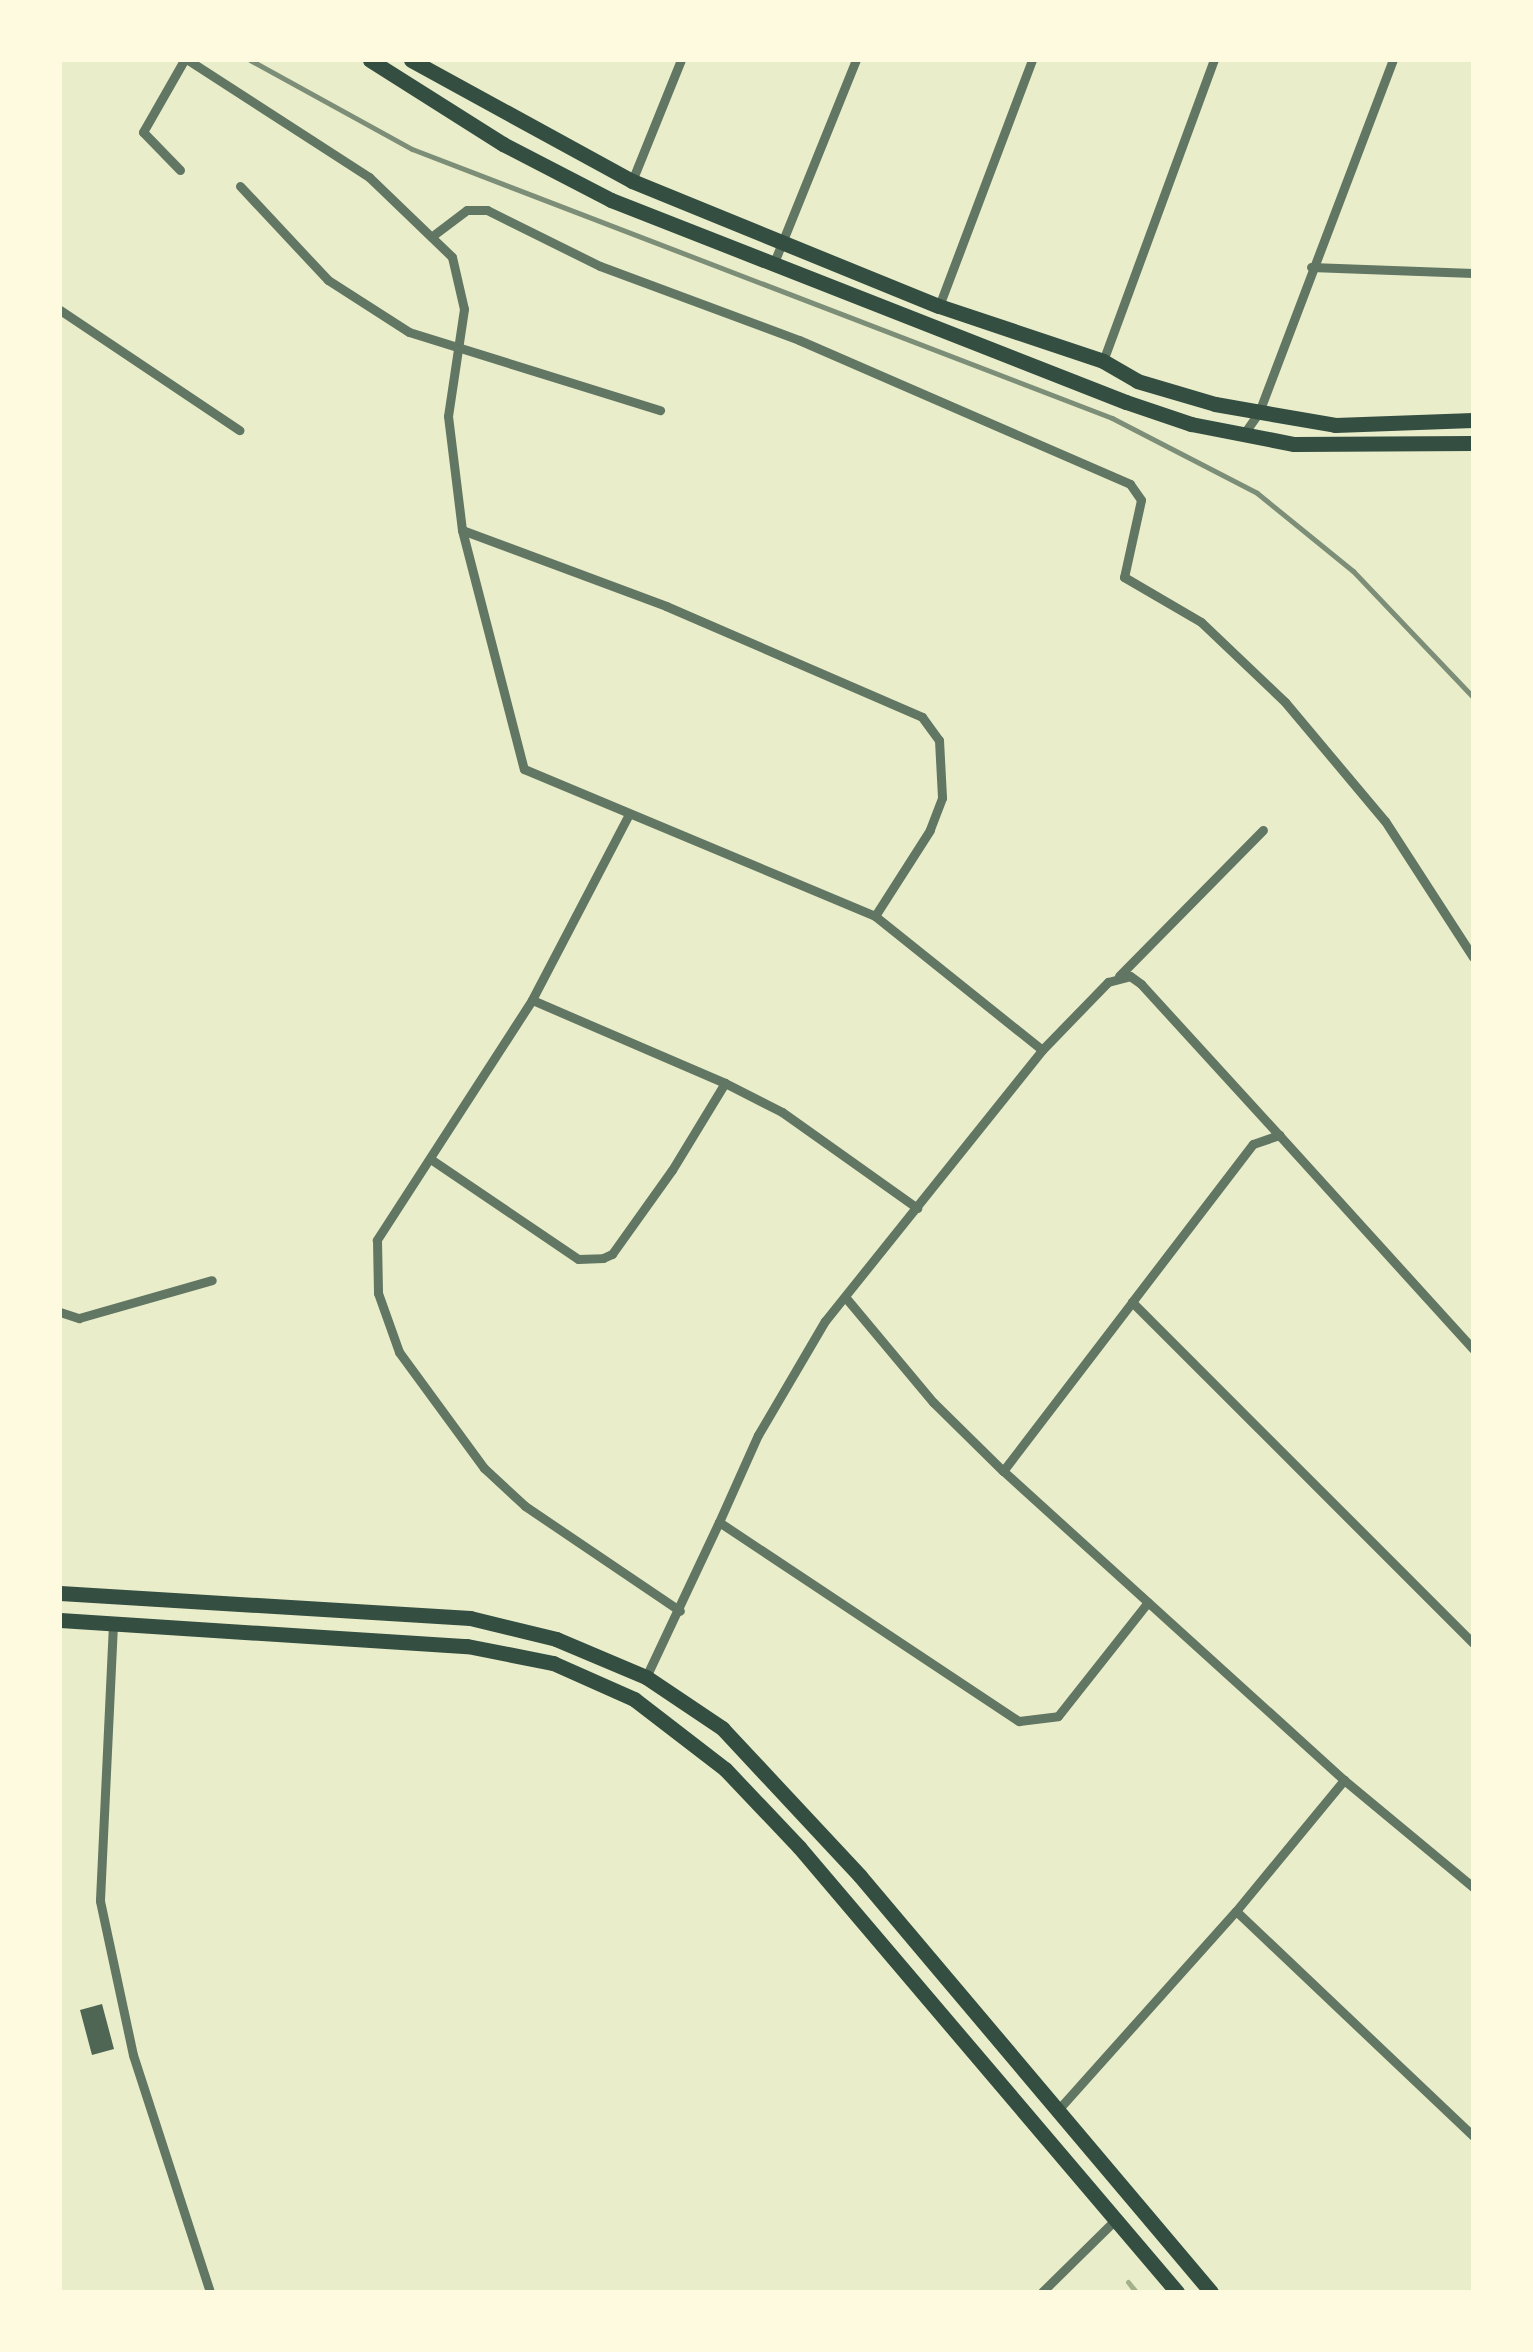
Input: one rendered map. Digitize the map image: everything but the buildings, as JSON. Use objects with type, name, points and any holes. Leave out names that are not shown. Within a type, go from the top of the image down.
[{"type":"main road","points":[[370,60],[502,144],[611,200],[1126,402],[1244,435],[1355,448],[1473,443]]},
{"type":"main road","points":[[411,60],[632,182],[940,306],[1103,361],[1137,381],[1259,412],[1335,425],[1473,420]]},
{"type":"main road","points":[[60,1593],[470,1618],[556,1639],[646,1677],[740,1747],[860,1876],[1211,2292]]},
{"type":"main road","points":[[60,1620],[467,1646],[553,1663],[634,1699],[697,1743],[799,1847],[1177,2292]]},
{"type":"street","points":[[180,170],[143,132],[186,60],[369,177],[435,234],[460,273],[459,348],[448,416],[462,530],[524,768],[628,816],[875,916],[1042,1050]]},
{"type":"street","points":[[632,182],[681,60]]},
{"type":"street","points":[[773,265],[856,60]]},
{"type":"street","points":[[940,306],[1032,60]]},
{"type":"street","points":[[1103,361],[1214,60]]},
{"type":"street","points":[[1244,435],[1259,412],[1392,60]]},
{"type":"street","points":[[240,186],[356,303],[459,348],[660,410]]},
{"type":"street","points":[[435,234],[467,210],[487,210],[600,266],[799,340],[1130,484],[1141,500],[1124,577],[1202,622],[1284,702],[1385,821],[1473,957]]},
{"type":"street","points":[[1311,267],[1473,273]]},
{"type":"street","points":[[60,310],[239,430]]},
{"type":"street","points":[[462,530],[666,606],[922,717],[939,740],[942,798],[930,830],[875,916]]},
{"type":"street","points":[[628,816],[532,1000],[432,1160],[376,1240],[378,1293],[399,1352],[484,1468],[526,1506],[680,1611]]},
{"type":"street","points":[[646,1677],[806,1348],[1042,1050],[1263,830]]},
{"type":"street","points":[[1119,976],[1141,984],[1473,1349]]},
{"type":"street","points":[[532,1000],[725,1083],[782,1112],[917,1208]]},
{"type":"street","points":[[432,1160],[578,1258],[603,1258],[612,1254],[672,1170],[725,1083]]},
{"type":"street","points":[[1002,1471],[1253,1144],[1278,1136]]},
{"type":"street","points":[[60,1312],[79,1318],[212,1280]]},
{"type":"street","points":[[846,1298],[933,1402],[1002,1471],[1344,1780],[1472,1884]]},
{"type":"street","points":[[1132,1302],[1473,1643]]},
{"type":"street","points":[[719,1522],[1020,1722],[1058,1716],[1148,1602]]},
{"type":"street","points":[[113,1624],[100,1901],[133,2054],[210,2292]]},
{"type":"street","points":[[1058,2112],[1236,1911],[1344,1780]]},
{"type":"street","points":[[1236,1911],[1473,2136]]},
{"type":"street","points":[[1042,2292],[1115,2220]]},
{"type":"waterway","points":[[1128,2282],[1136,2292]]},
{"type":"railway","points":[[250,60],[412,149],[1112,418],[1257,493],[1353,571],[1473,697]]}]
